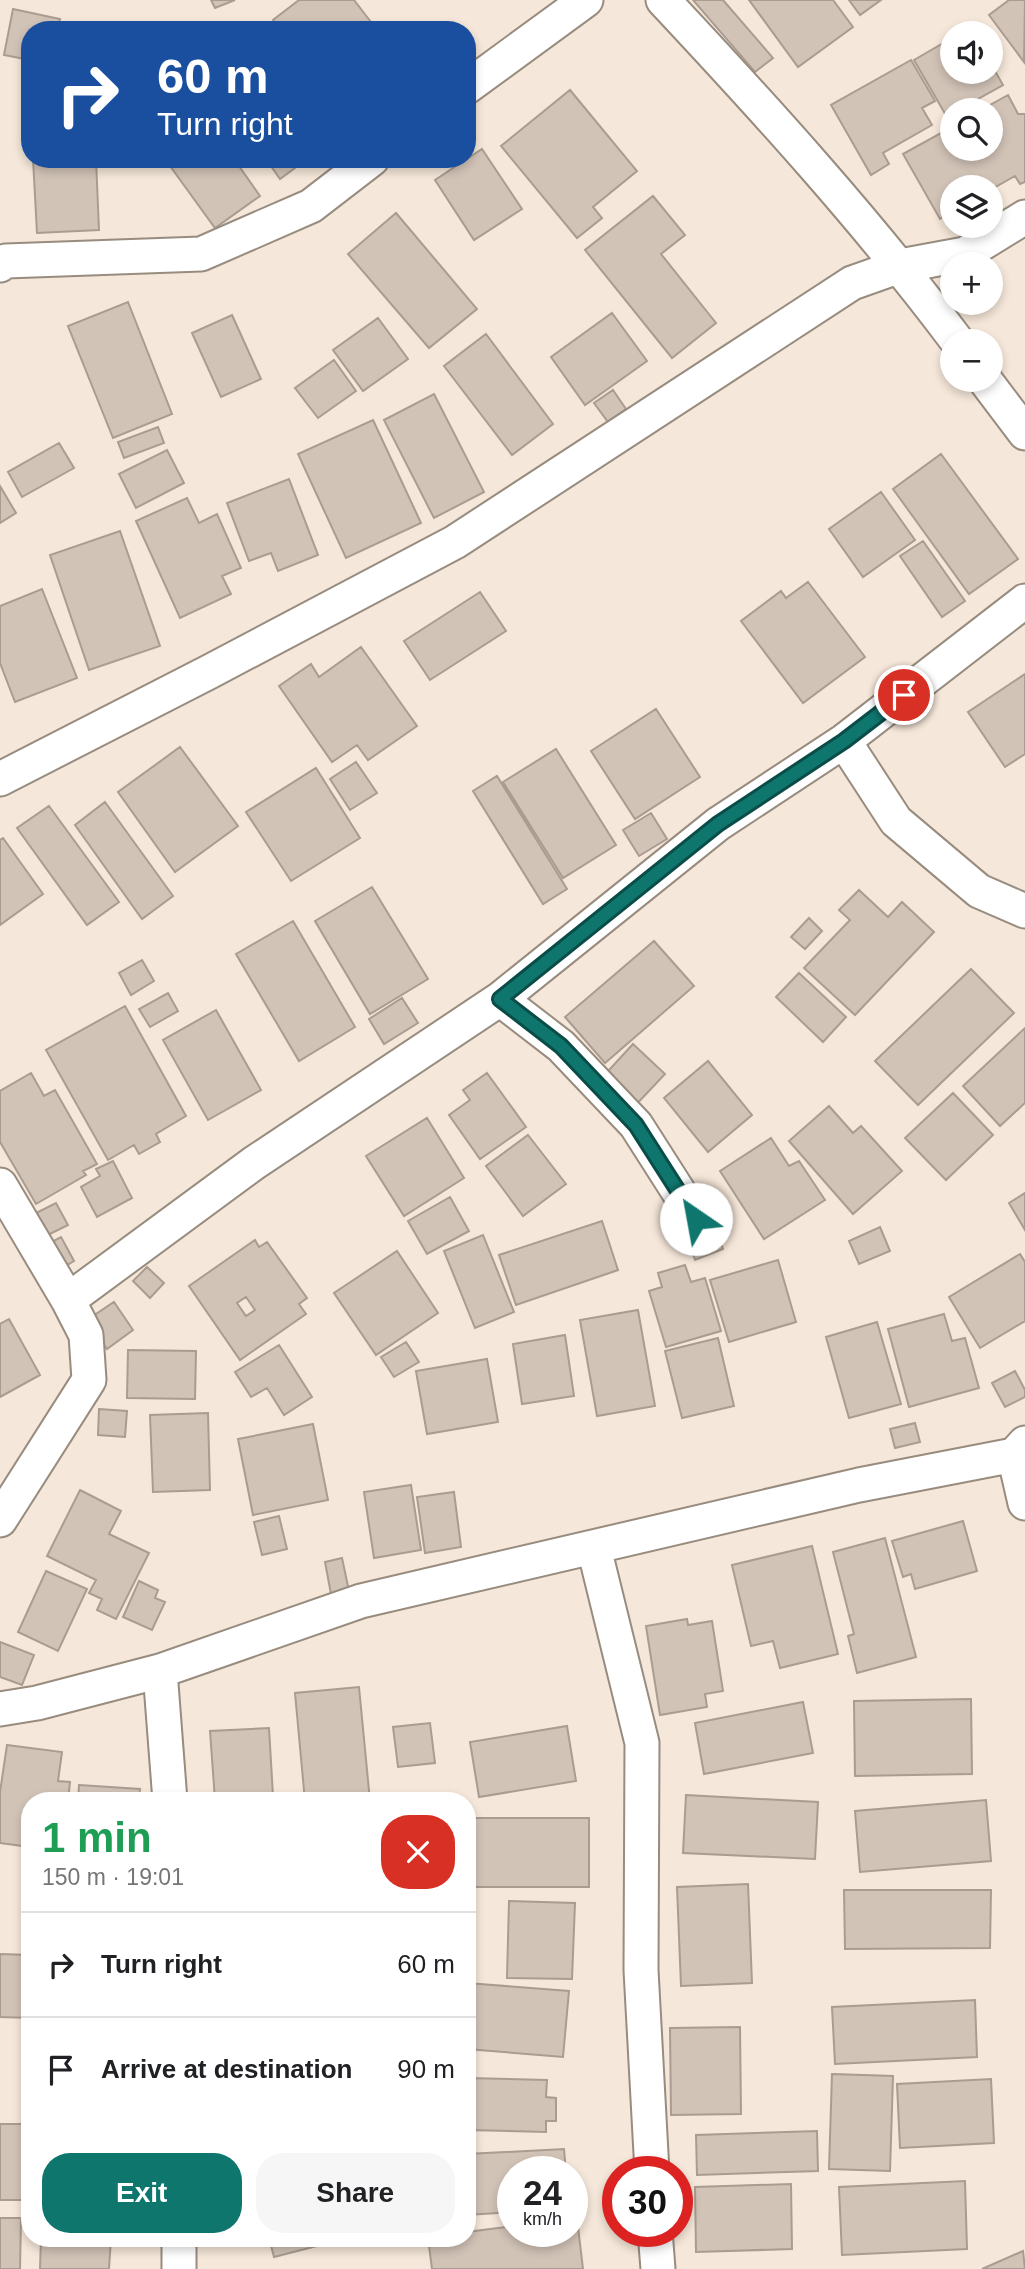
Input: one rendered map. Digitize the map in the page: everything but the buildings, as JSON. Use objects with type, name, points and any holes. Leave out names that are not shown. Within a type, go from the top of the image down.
[{"type":"street","points":[[476,80],[586,0]]},
{"type":"street","points":[[663,0],[764,107],[900,266],[948,329]]},
{"type":"street","points":[[2,259],[201,254],[311,206],[360,168]]},
{"type":"street","points":[[0,779],[455,542],[852,283],[900,266],[965,254],[1025,217]]},
{"type":"street","points":[[994,392],[1025,433]]},
{"type":"street","points":[[68,1300],[254,1163],[500,999],[718,824],[844,741],[1025,601]]},
{"type":"street","points":[[844,741],[896,821],[979,891],[1025,911]]},
{"type":"street","points":[[500,999],[561,1046],[636,1125],[696,1219]]},
{"type":"street","points":[[0,1185],[86,1335],[89,1380],[0,1520]]},
{"type":"street","points":[[0,1709],[37,1703],[160,1671],[361,1601],[1019,1449],[1025,1503]]},
{"type":"street","points":[[594,1548],[642,1742],[641,1970],[651,2156]]},
{"type":"street","points":[[160,1671],[169,1792]]},
{"type":"street","points":[[179,2247],[179,2269]]},
{"type":"street","points":[[656,2247],[658,2269]]},
{"type":"route","points":[[696,1219],[636,1125],[561,1046],[500,999],[718,824],[844,741],[904,695]]}]
